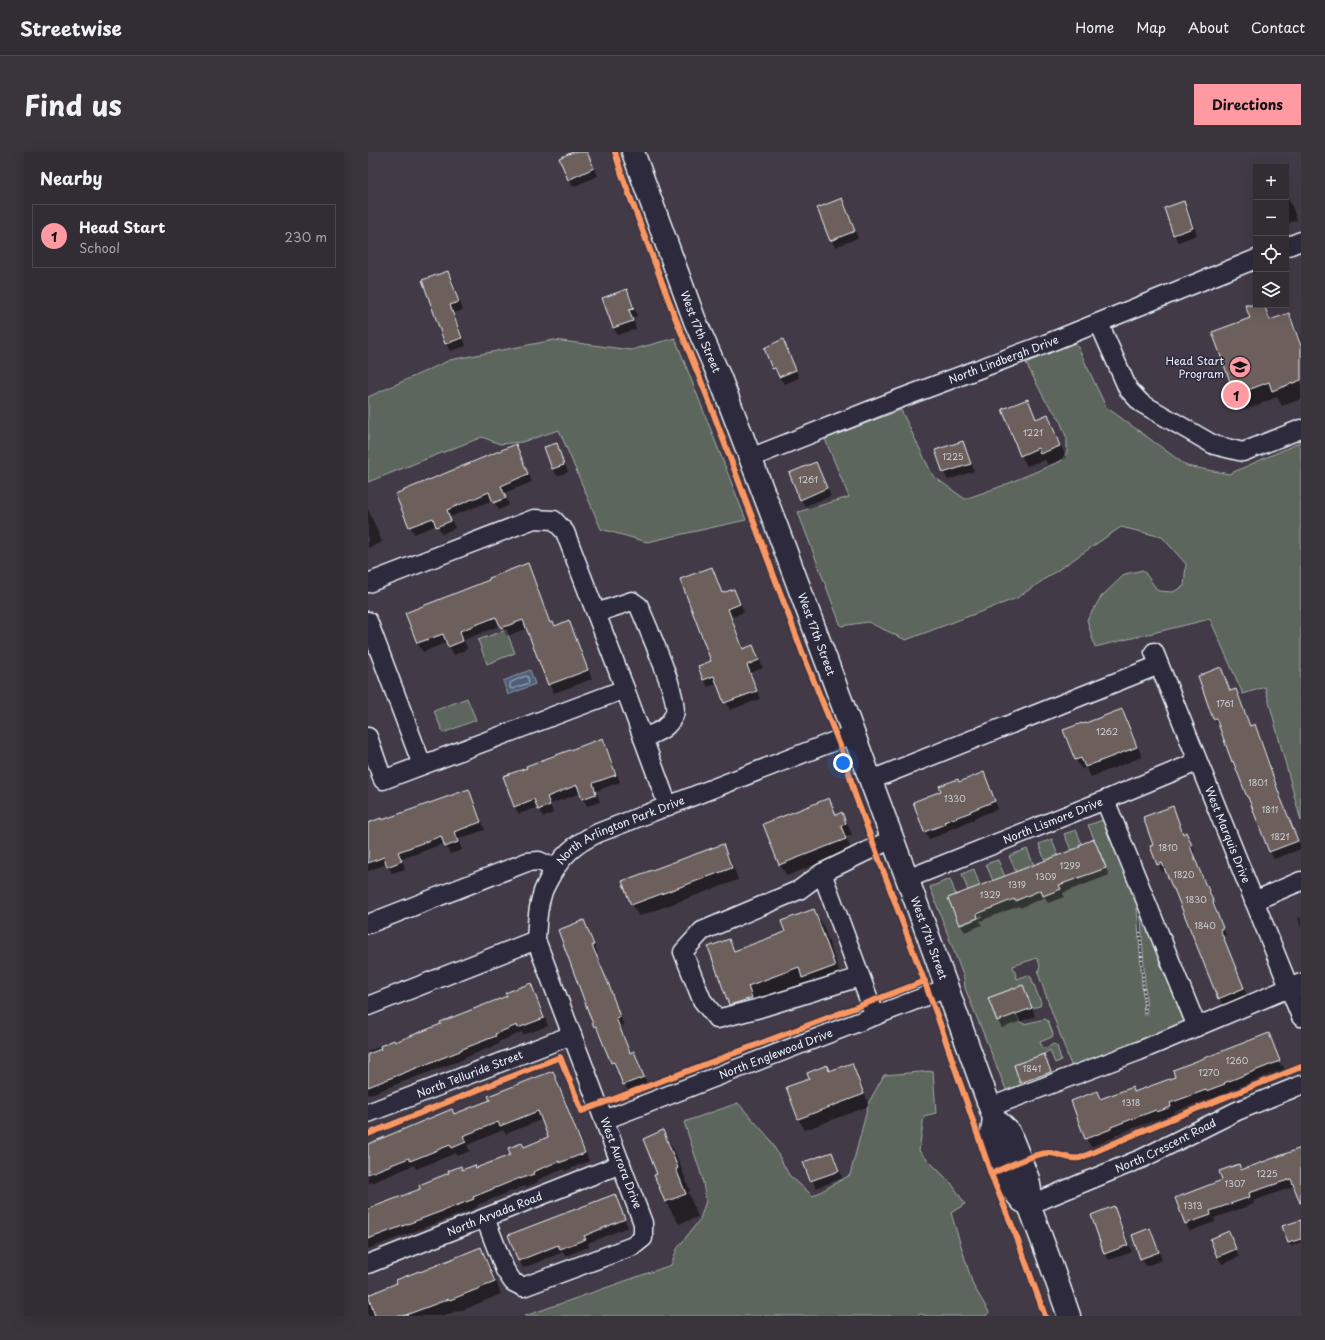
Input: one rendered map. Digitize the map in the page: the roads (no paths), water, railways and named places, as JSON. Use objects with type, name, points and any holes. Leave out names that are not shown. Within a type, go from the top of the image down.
[{"type":"main road","name":"West 17th Street","points":[[633,152],[695,321],[720,378],[908,879],[992,1112],[1009,1132],[1017,1149],[1029,1183],[1029,1205],[1069,1316]]},
{"type":"street","points":[[1289,246],[1301,241]]},
{"type":"street","name":"North Lindbergh Drive","points":[[750,458],[896,400],[1099,323],[1253,260]]},
{"type":"street","points":[[1099,323],[1128,389],[1141,403],[1214,445],[1243,452],[1301,429]]},
{"type":"street","points":[[368,583],[534,519],[554,520],[566,532],[668,806]]},
{"type":"street","points":[[596,613],[632,601],[638,606],[672,690],[675,714],[667,727],[643,738]]},
{"type":"street","points":[[368,621],[422,765]]},
{"type":"street","name":"West Marquis Drive","points":[[870,780],[1156,659],[1254,901],[1295,986],[1301,1018]]},
{"type":"street","points":[[368,737],[383,780],[625,689]]},
{"type":"street","name":"North Arlington Park Drive","points":[[368,924],[527,862],[539,861],[555,868],[574,846],[585,839],[853,734]]},
{"type":"street","name":"North Lismore Drive","points":[[908,879],[1197,762]]},
{"type":"street","points":[[1105,800],[1175,976],[1197,1027]]},
{"type":"street","points":[[860,977],[760,1008],[717,1019],[702,1000],[683,952],[702,931],[799,890],[822,873],[892,839]]},
{"type":"street","name":"West Aurora Drive","points":[[485,1218],[505,1270],[513,1282],[524,1287],[632,1247],[643,1238],[643,1223],[536,940],[542,894],[555,868]]},
{"type":"street","points":[[822,873],[875,1016]]},
{"type":"street","points":[[1254,901],[1301,881]]},
{"type":"street","points":[[368,1006],[536,940]]},
{"type":"street","points":[[992,1112],[1295,986]]},
{"type":"street","name":"North Englewood Drive","points":[[604,1120],[947,988]]},
{"type":"street","name":"North Telluride Street","points":[[368,1113],[572,1035]]},
{"type":"street","name":"North Crescent Road","points":[[1029,1205],[1143,1158],[1237,1111],[1301,1085]]},
{"type":"street","name":"North Arvada Road","points":[[368,1264],[621,1164]]},
{"type":"water","points":[[530,670],[535,684],[508,695],[503,681]]},
{"type":"place","name":"Head Start Program","points":[[1240,367]]},
{"type":"place","name":"Head Start","points":[[1236,395]]}]
